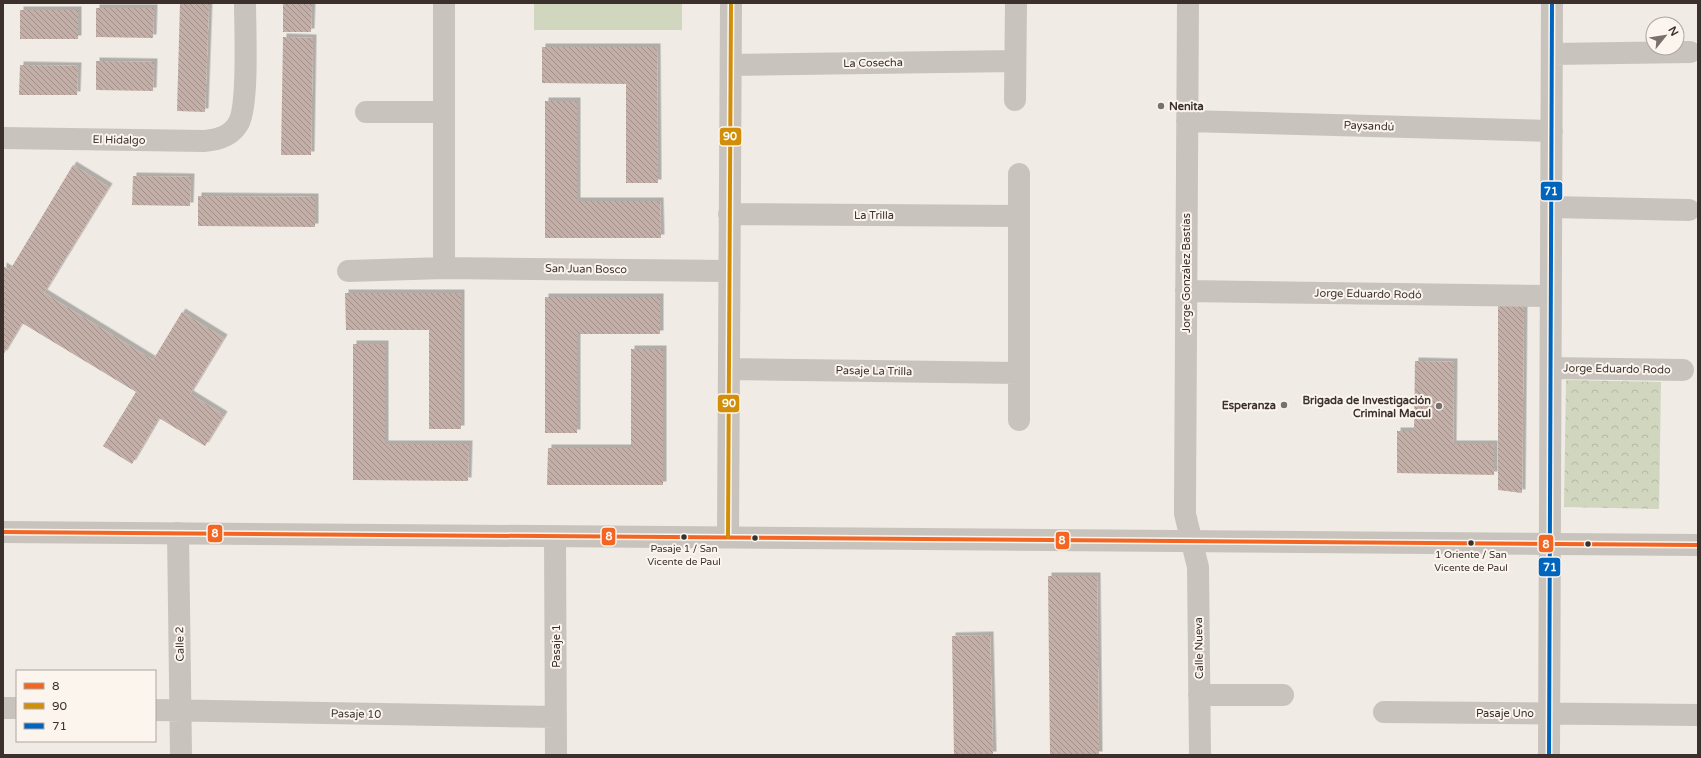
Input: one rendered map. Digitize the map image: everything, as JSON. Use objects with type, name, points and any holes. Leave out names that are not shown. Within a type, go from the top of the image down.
[{"type":"street","name":"El Hidalgo","points":[[3,138],[214,141],[232,132],[242,117],[244,108],[245,3]]},
{"type":"street","points":[[444,3],[444,268]]},
{"type":"street","points":[[728,538],[731,3]]},
{"type":"street","points":[[1015,100],[1016,3]]},
{"type":"street","name":"Jorge González Bastías","points":[[1188,3],[1185,514],[1192,541]]},
{"type":"street","points":[[1549,755],[1552,3]]},
{"type":"street","points":[[1552,54],[1690,52]]},
{"type":"street","name":"La Cosecha","points":[[731,65],[1015,61]]},
{"type":"street","points":[[366,112],[444,112]]},
{"type":"street","name":"Paysandú","points":[[1187,121],[1552,131]]},
{"type":"street","points":[[1019,174],[1019,420]]},
{"type":"street","points":[[1551,207],[1689,210]]},
{"type":"street","name":"La Trilla","points":[[729,214],[1019,216]]},
{"type":"street","name":"San Juan Bosco","points":[[348,270],[444,268],[729,271]]},
{"type":"street","name":"Jorge Eduardo Rodó","points":[[1186,291],[1551,296]]},
{"type":"street","name":"Jorge Eduardo Rodo","points":[[1551,368],[1683,370]]},
{"type":"street","name":"Pasaje La Trilla","points":[[729,369],[1019,373]]},
{"type":"street","points":[[3,532],[1698,545]]},
{"type":"street","name":"Calle 2","points":[[178,533],[181,755]]},
{"type":"street","name":"Pasaje 1","points":[[555,536],[556,755]]},
{"type":"street","name":"Calle Nueva","points":[[1192,541],[1198,567],[1200,755]]},
{"type":"street","points":[[1199,695],[1283,695]]},
{"type":"street","points":[[3,708],[16,708]]},
{"type":"street","name":"Pasaje 10","points":[[156,710],[556,717]]},
{"type":"street","name":"Pasaje Uno","points":[[1384,712],[1698,714]]},
{"type":"green space","points":[[534,3],[682,3],[682,30],[534,30]]},
{"type":"green space","points":[[1566,380],[1661,382],[1659,509],[1564,507]]},
{"type":"building","points":[[180,3],[209,3],[205,112],[177,111]]},
{"type":"building","points":[[283,3],[312,3],[311,32],[283,32]]},
{"type":"building","points":[[96,8],[154,8],[153,38],[96,37]]},
{"type":"building","points":[[20,10],[78,10],[78,39],[20,39]]},
{"type":"building","points":[[283,37],[313,38],[311,155],[281,155]]},
{"type":"building","points":[[542,47],[657,47],[658,183],[626,183],[626,84],[542,83]]},
{"type":"building","points":[[96,61],[154,62],[153,91],[96,90]]},
{"type":"building","points":[[20,65],[78,66],[77,95],[19,95]]},
{"type":"building","points":[[545,101],[577,101],[577,201],[660,201],[661,238],[545,238]]},
{"type":"building","points":[[73,165],[109,187],[44,293],[153,360],[182,312],[224,338],[190,394],[224,415],[205,446],[159,418],[132,464],[103,446],[136,392],[22,323],[3,355],[3,266],[10,270]]},
{"type":"building","points":[[133,176],[191,177],[190,206],[132,205]]},
{"type":"building","points":[[198,196],[315,197],[315,227],[198,226]]},
{"type":"building","points":[[345,293],[461,293],[461,429],[429,429],[429,330],[346,330]]},
{"type":"building","points":[[545,297],[660,297],[660,334],[577,334],[577,433],[545,433]]},
{"type":"building","points":[[1498,302],[1524,303],[1522,493],[1498,490]]},
{"type":"building","points":[[353,344],[385,344],[385,444],[469,444],[468,481],[353,480]]},
{"type":"building","points":[[631,349],[663,349],[663,485],[547,485],[548,448],[631,448]]},
{"type":"building","points":[[1415,361],[1454,362],[1453,444],[1494,444],[1494,475],[1397,473],[1397,431],[1414,431]]},
{"type":"building","points":[[1048,576],[1097,576],[1099,755],[1050,755]]},
{"type":"building","points":[[990,635],[993,755],[954,755],[952,636]]},
{"type":"transit line","name":"90","points":[[728,537],[731,3]]},
{"type":"transit line","name":"71","points":[[1549,755],[1552,3]]},
{"type":"transit line","name":"8","points":[[3,532],[1698,545]]},
{"type":"place","name":"Nenita","points":[[1161,106]]},
{"type":"place","name":"Esperanza","points":[[1284,405]]},
{"type":"place","name":"Brigada de Investigación Criminal Macul","points":[[1439,406]]},
{"type":"place","name":"Pasaje 1 / San Vicente de Paul","points":[[684,537]]},
{"type":"place","name":"1 Oriente / San Vicente de Paul","points":[[1471,543]]}]
